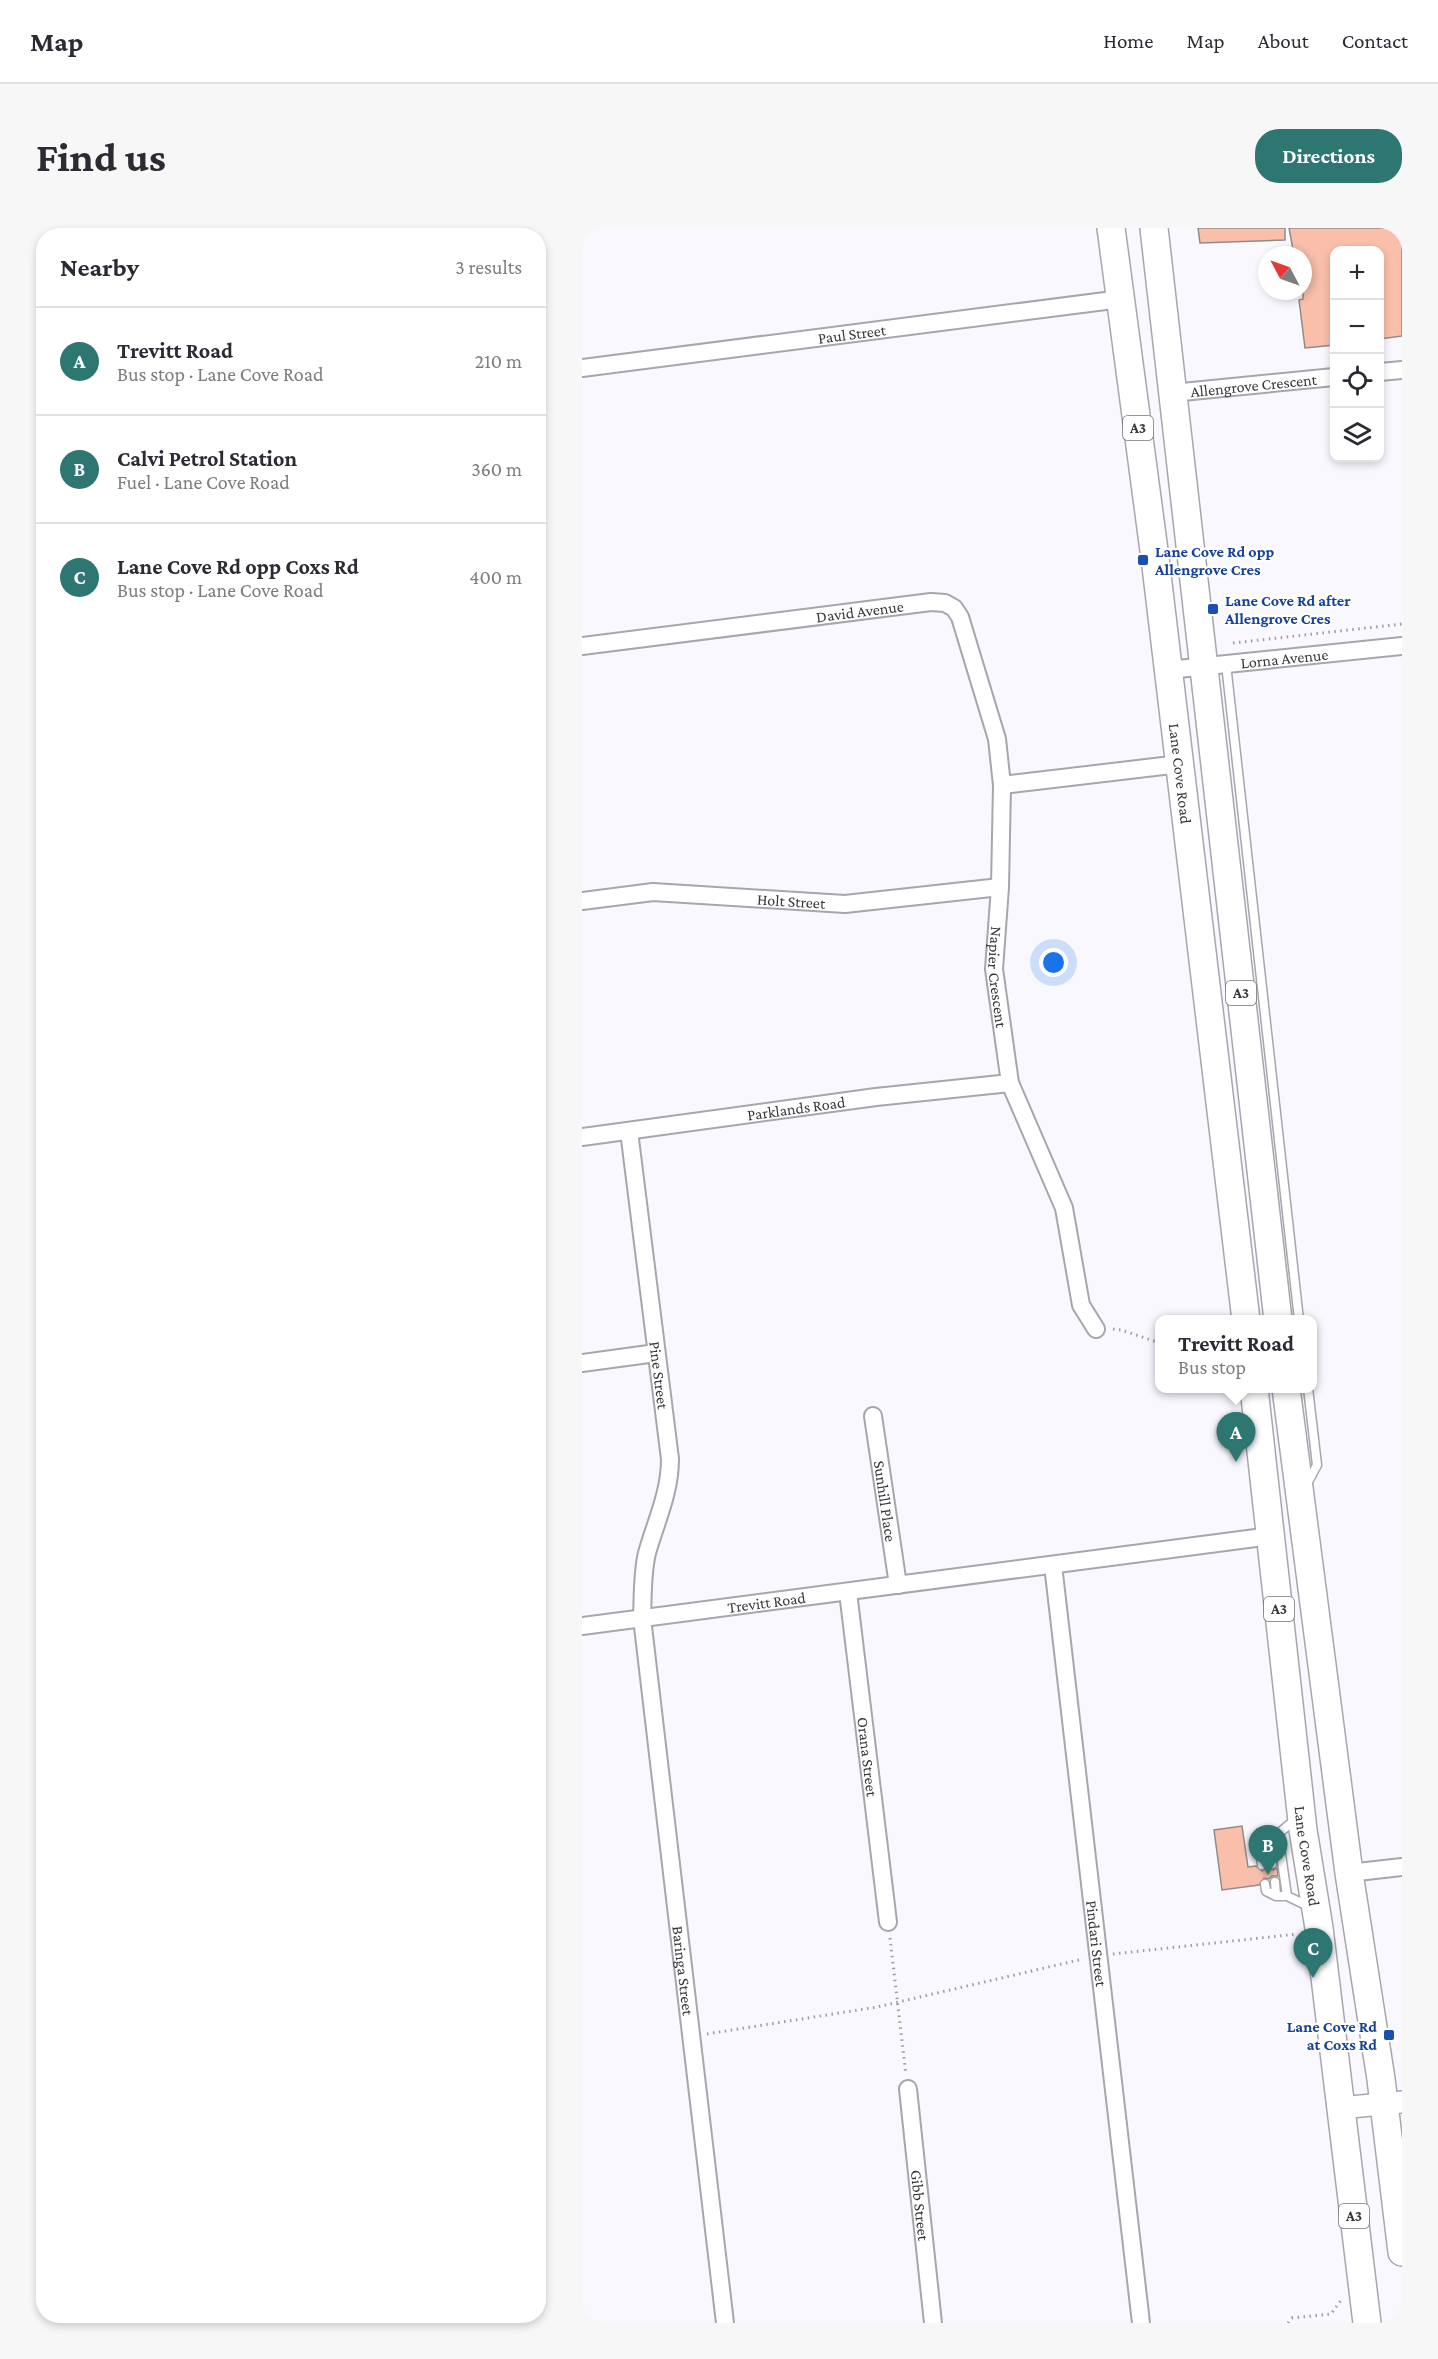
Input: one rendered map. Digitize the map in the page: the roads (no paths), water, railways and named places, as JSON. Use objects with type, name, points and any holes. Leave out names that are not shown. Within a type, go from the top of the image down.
[{"type":"highway","name":"Lane Cove Road","points":[[1111,228],[1180,764],[1245,1315]]},
{"type":"highway","name":"A3","points":[[1154,228],[1172,393],[1215,665],[1278,1315]]},
{"type":"highway","name":"Lane Cove Road","points":[[1254,1393],[1302,1814],[1316,1909],[1366,2323]]},
{"type":"highway","name":"A3","points":[[1286,1393],[1349,1873],[1393,2103],[1402,2252]]},
{"type":"street","name":"Paul Street","points":[[582,368],[1120,298]]},
{"type":"street","points":[[1384,372],[1402,370]]},
{"type":"street","name":"Allengrove Crescent","points":[[1172,393],[1330,377]]},
{"type":"street","name":"David Avenue","points":[[582,646],[911,604],[945,603],[954,608],[965,630],[997,739],[1002,785]]},
{"type":"street","name":"Lorna Avenue","points":[[1168,670],[1402,646]]},
{"type":"street","points":[[1002,785],[1180,764]]},
{"type":"street","name":"Napier Crescent","points":[[1002,785],[1000,887],[994,969],[1010,1083],[1064,1208],[1081,1305],[1096,1329]]},
{"type":"street","name":"Holt Street","points":[[582,901],[653,892],[845,904],[1000,887]]},
{"type":"street","name":"Parklands Road","points":[[582,1137],[876,1097],[1010,1083]]},
{"type":"street","name":"Pine Street","points":[[629,1131],[670,1459],[670,1476],[664,1503],[647,1554],[642,1618]]},
{"type":"street","points":[[582,1362],[656,1353]]},
{"type":"street","name":"Sunhill Place","points":[[873,1416],[897,1585]]},
{"type":"street","name":"Trevitt Road","points":[[582,1626],[1271,1536]]},
{"type":"street","name":"Pindari Street","points":[[1053,1565],[1141,2323]]},
{"type":"street","name":"Orana Street","points":[[848,1592],[888,1922]]},
{"type":"street","name":"Baringa Street","points":[[642,1618],[725,2323]]},
{"type":"street","points":[[1349,1873],[1402,1868]]},
{"type":"street","name":"Gibb Street","points":[[908,2089],[933,2323]]},
{"type":"street","points":[[1341,2108],[1393,2103]]},
{"type":"lane","points":[[1215,665],[1298,1315]]},
{"type":"lane","points":[[1298,1488],[1309,1480],[1317,1465],[1308,1393]]},
{"type":"lane","points":[[1262,1865],[1260,1849],[1302,1814]]},
{"type":"lane","points":[[1278,1833],[1287,1896]]},
{"type":"lane","points":[[1269,1841],[1272,1864]]},
{"type":"lane","points":[[1275,1882],[1276,1896]]},
{"type":"lane","points":[[1265,1884],[1266,1891],[1276,1896],[1287,1896],[1316,1909]]},
{"type":"place","name":"Lane Cove Rd opp Allengrove Cres","points":[[1143,560]]},
{"type":"place","name":"Lane Cove Rd after Allengrove Cres","points":[[1213,609]]},
{"type":"place","name":"Trevitt Road","points":[[1236,1462]]},
{"type":"place","name":"Calvi Petrol Station","points":[[1268,1875]]},
{"type":"place","name":"Lane Cove Rd opp Coxs Rd","points":[[1313,1978]]},
{"type":"place","name":"Lane Cove Rd at Coxs Rd","points":[[1389,2035]]}]
